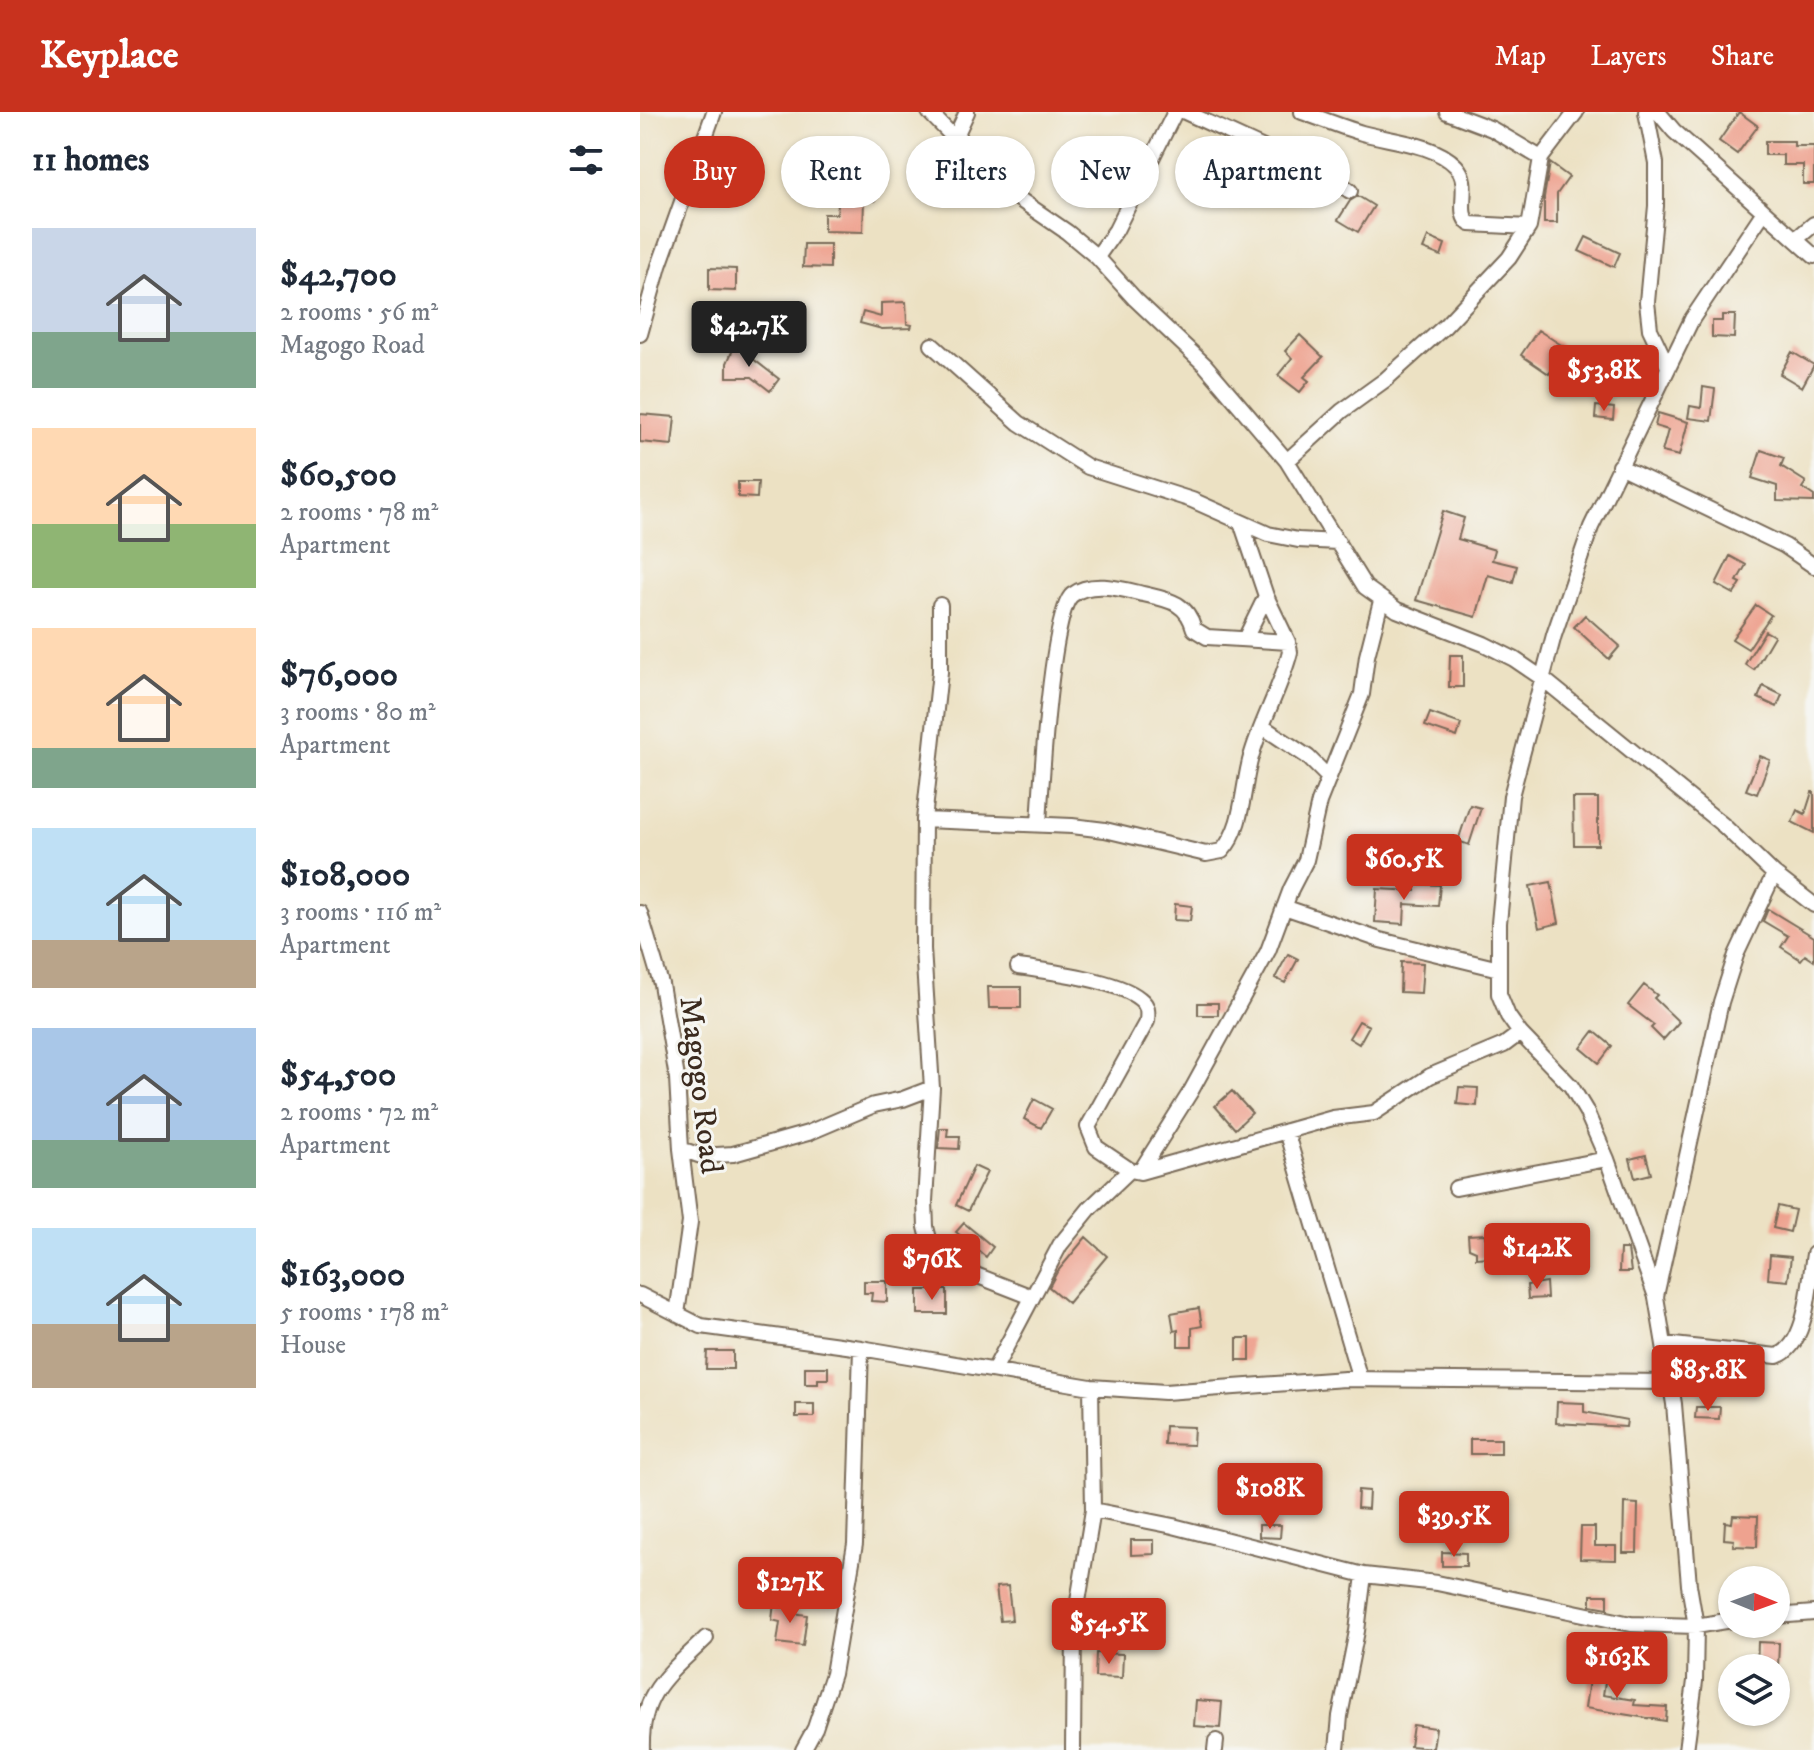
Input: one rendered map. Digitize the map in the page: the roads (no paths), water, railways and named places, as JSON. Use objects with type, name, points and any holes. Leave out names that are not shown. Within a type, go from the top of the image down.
[{"type":"street","points":[[640,334],[659,266],[714,112]]},
{"type":"street","points":[[929,112],[953,136]]},
{"type":"street","points":[[956,136],[967,112]]},
{"type":"street","points":[[1097,257],[1116,230],[1175,112]]},
{"type":"street","points":[[1185,112],[1237,136]]},
{"type":"street","points":[[1302,112],[1362,133],[1407,142],[1449,161],[1462,175],[1465,189],[1462,214],[1470,224],[1529,227]]},
{"type":"street","points":[[1447,112],[1492,129],[1541,158]]},
{"type":"street","points":[[1287,461],[1445,326],[1509,258],[1529,227],[1541,158],[1576,112]]},
{"type":"street","points":[[1656,112],[1763,213],[1814,256]]},
{"type":"street","points":[[1656,112],[1656,206],[1648,260],[1647,302],[1650,329],[1668,367]]},
{"type":"street","points":[[1032,208],[1097,257],[1135,299],[1205,365],[1287,461],[1365,587],[1397,610],[1484,644],[1542,678],[1723,825],[1774,874],[1814,905]]},
{"type":"street","points":[[1686,1750],[1695,1681],[1696,1626],[1689,1585],[1670,1382],[1656,1297],[1607,1159],[1586,1111],[1571,1086],[1520,1033],[1508,1016],[1499,994],[1499,923],[1511,796],[1542,678],[1591,527],[1668,367],[1709,293],[1763,213]]},
{"type":"street","points":[[1796,239],[1814,224]]},
{"type":"street","points":[[932,345],[1019,423],[1088,467],[1192,500],[1268,534],[1338,542]]},
{"type":"street","points":[[1619,466],[1785,546],[1814,566]]},
{"type":"street","points":[[924,820],[1105,830],[1206,854],[1222,851],[1235,832],[1252,755],[1288,661],[1288,642],[1266,596],[1241,522]]},
{"type":"street","points":[[1039,824],[1056,647],[1064,605],[1072,595],[1102,587],[1154,596],[1186,609],[1191,615],[1194,629],[1207,637],[1288,642]]},
{"type":"street","points":[[1245,639],[1266,596]]},
{"type":"street","points":[[994,1370],[1060,1245],[1076,1224],[1135,1171],[1191,1091],[1268,951],[1306,860],[1313,824],[1328,777],[1362,694],[1367,656],[1381,601]]},
{"type":"street","points":[[940,605],[940,672],[924,820],[923,949],[932,1088],[926,1227],[929,1239],[940,1254],[973,1274],[1032,1297]]},
{"type":"street","points":[[1263,727],[1308,757],[1328,777]]},
{"type":"street","points":[[1656,1297],[1721,1002],[1736,955],[1774,874]]},
{"type":"street","points":[[1284,907],[1380,940],[1499,969]]},
{"type":"street","name":"Magogo Road","points":[[640,913],[661,984],[677,1078],[690,1222],[677,1314]]},
{"type":"street","points":[[1018,967],[1061,973],[1121,989],[1139,997],[1146,1005],[1147,1021],[1088,1127],[1096,1147],[1135,1171],[1333,1118],[1374,1113],[1430,1076],[1504,1045],[1520,1033]]},
{"type":"street","points":[[681,1149],[701,1156],[733,1154],[808,1133],[874,1105],[932,1088]]},
{"type":"street","points":[[1286,1131],[1360,1379]]},
{"type":"street","points":[[1456,1188],[1607,1159]]},
{"type":"street","points":[[1664,1344],[1777,1356],[1785,1353],[1800,1335],[1814,1254]]},
{"type":"street","points":[[640,1295],[701,1326],[861,1348],[1091,1387],[1165,1392],[1360,1379],[1670,1382]]},
{"type":"street","points":[[803,1750],[815,1728],[833,1674],[855,1544],[861,1348]]},
{"type":"street","points":[[1073,1750],[1074,1626],[1093,1510],[1091,1387]]},
{"type":"street","points":[[1093,1510],[1173,1526],[1364,1575],[1437,1583],[1631,1624],[1696,1626],[1718,1622]]},
{"type":"street","points":[[1337,1750],[1364,1575]]},
{"type":"street","points":[[1790,1615],[1814,1613]]},
{"type":"street","points":[[642,1750],[643,1715],[655,1686],[706,1638]]}]
